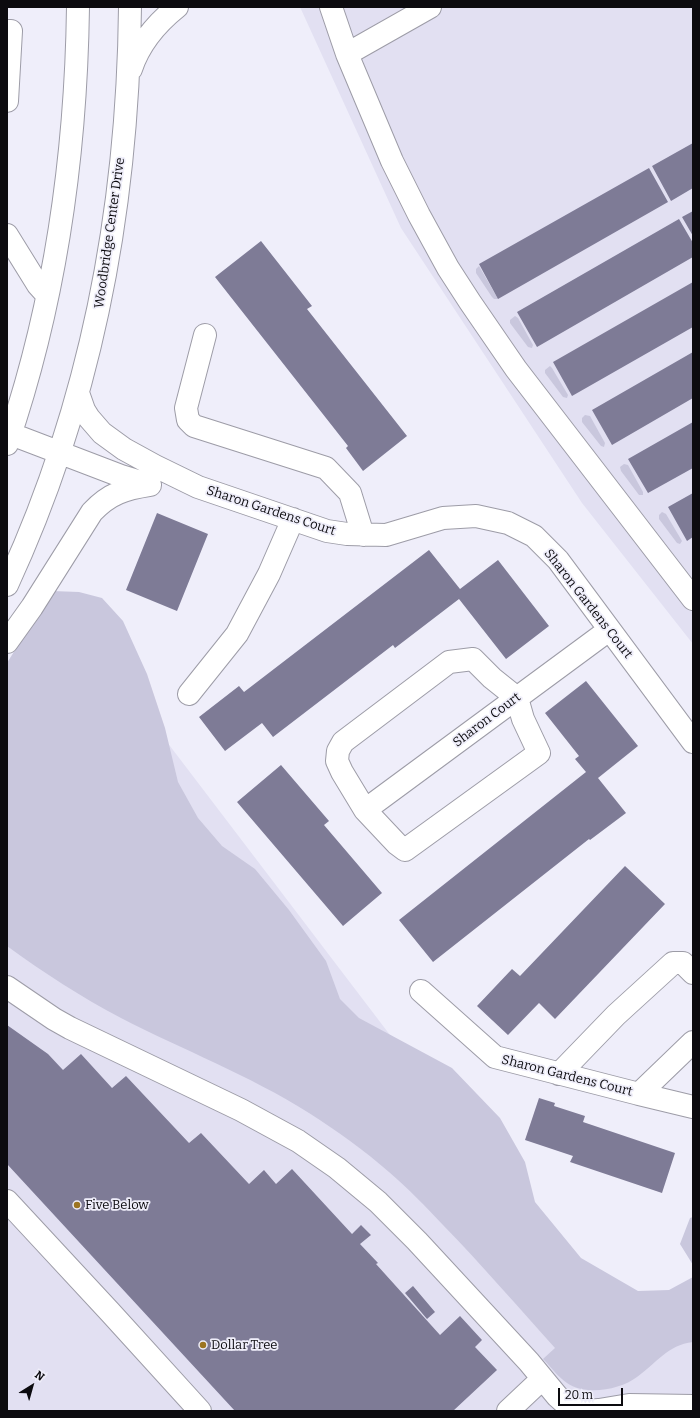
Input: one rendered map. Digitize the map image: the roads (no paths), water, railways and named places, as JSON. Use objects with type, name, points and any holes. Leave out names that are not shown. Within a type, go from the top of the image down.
[{"type":"street","points":[[60,454],[9,439],[26,382],[47,295],[58,241],[68,169],[74,92],[78,7]]},
{"type":"street","name":"Woodbridge Center Drive","points":[[7,585],[32,527],[60,454],[78,393],[96,322],[110,249],[120,170],[128,78],[130,7]]},
{"type":"street","points":[[128,78],[138,55],[148,38],[160,22],[177,7]]},
{"type":"street","points":[[331,7],[347,54],[384,143],[400,179],[438,250],[470,302],[516,370],[693,599]]},
{"type":"street","points":[[347,54],[430,7]]},
{"type":"street","points":[[7,31],[11,31],[7,101]]},
{"type":"street","points":[[7,235],[38,285],[47,295]]},
{"type":"street","points":[[205,335],[186,408],[188,420],[194,426],[326,468],[350,492],[363,535]]},
{"type":"street","name":"Sharon Gardens Court","points":[[78,393],[81,404],[89,418],[102,432],[112,440],[155,466],[198,487],[332,532],[363,535],[386,535],[443,518],[476,516],[508,524],[534,536],[558,560],[693,742]]},
{"type":"street","name":"Sharon Gardens Court","points":[[60,454],[150,485],[198,487]]},
{"type":"street","points":[[7,642],[32,607],[92,512],[104,500],[112,495],[130,488],[150,485]]},
{"type":"street","points":[[190,694],[237,634],[269,574],[293,519]]},
{"type":"street","name":"Sharon Court","points":[[365,810],[609,630]]},
{"type":"street","points":[[473,659],[492,678],[518,698],[523,719],[539,753],[405,850],[397,844],[365,810],[337,761],[338,751],[343,742],[449,662],[473,659]]},
{"type":"street","points":[[560,1074],[616,1015],[673,963],[683,963],[693,972]]},
{"type":"street","points":[[7,987],[70,1028],[197,1088],[271,1126],[298,1141],[337,1168],[378,1202],[417,1241],[542,1379],[568,1405],[581,1411],[599,1410],[629,1405],[693,1406]]},
{"type":"street","name":"Sharon Gardens Court","points":[[421,991],[496,1057],[639,1094],[693,1042]]},
{"type":"street","points":[[639,1094],[693,1106]]},
{"type":"street","points":[[7,1201],[200,1411]]},
{"type":"street","points":[[508,1411],[542,1379]]},
{"type":"place","name":"Five Below","points":[[77,1205]]},
{"type":"place","name":"Dollar Tree","points":[[203,1345]]}]
